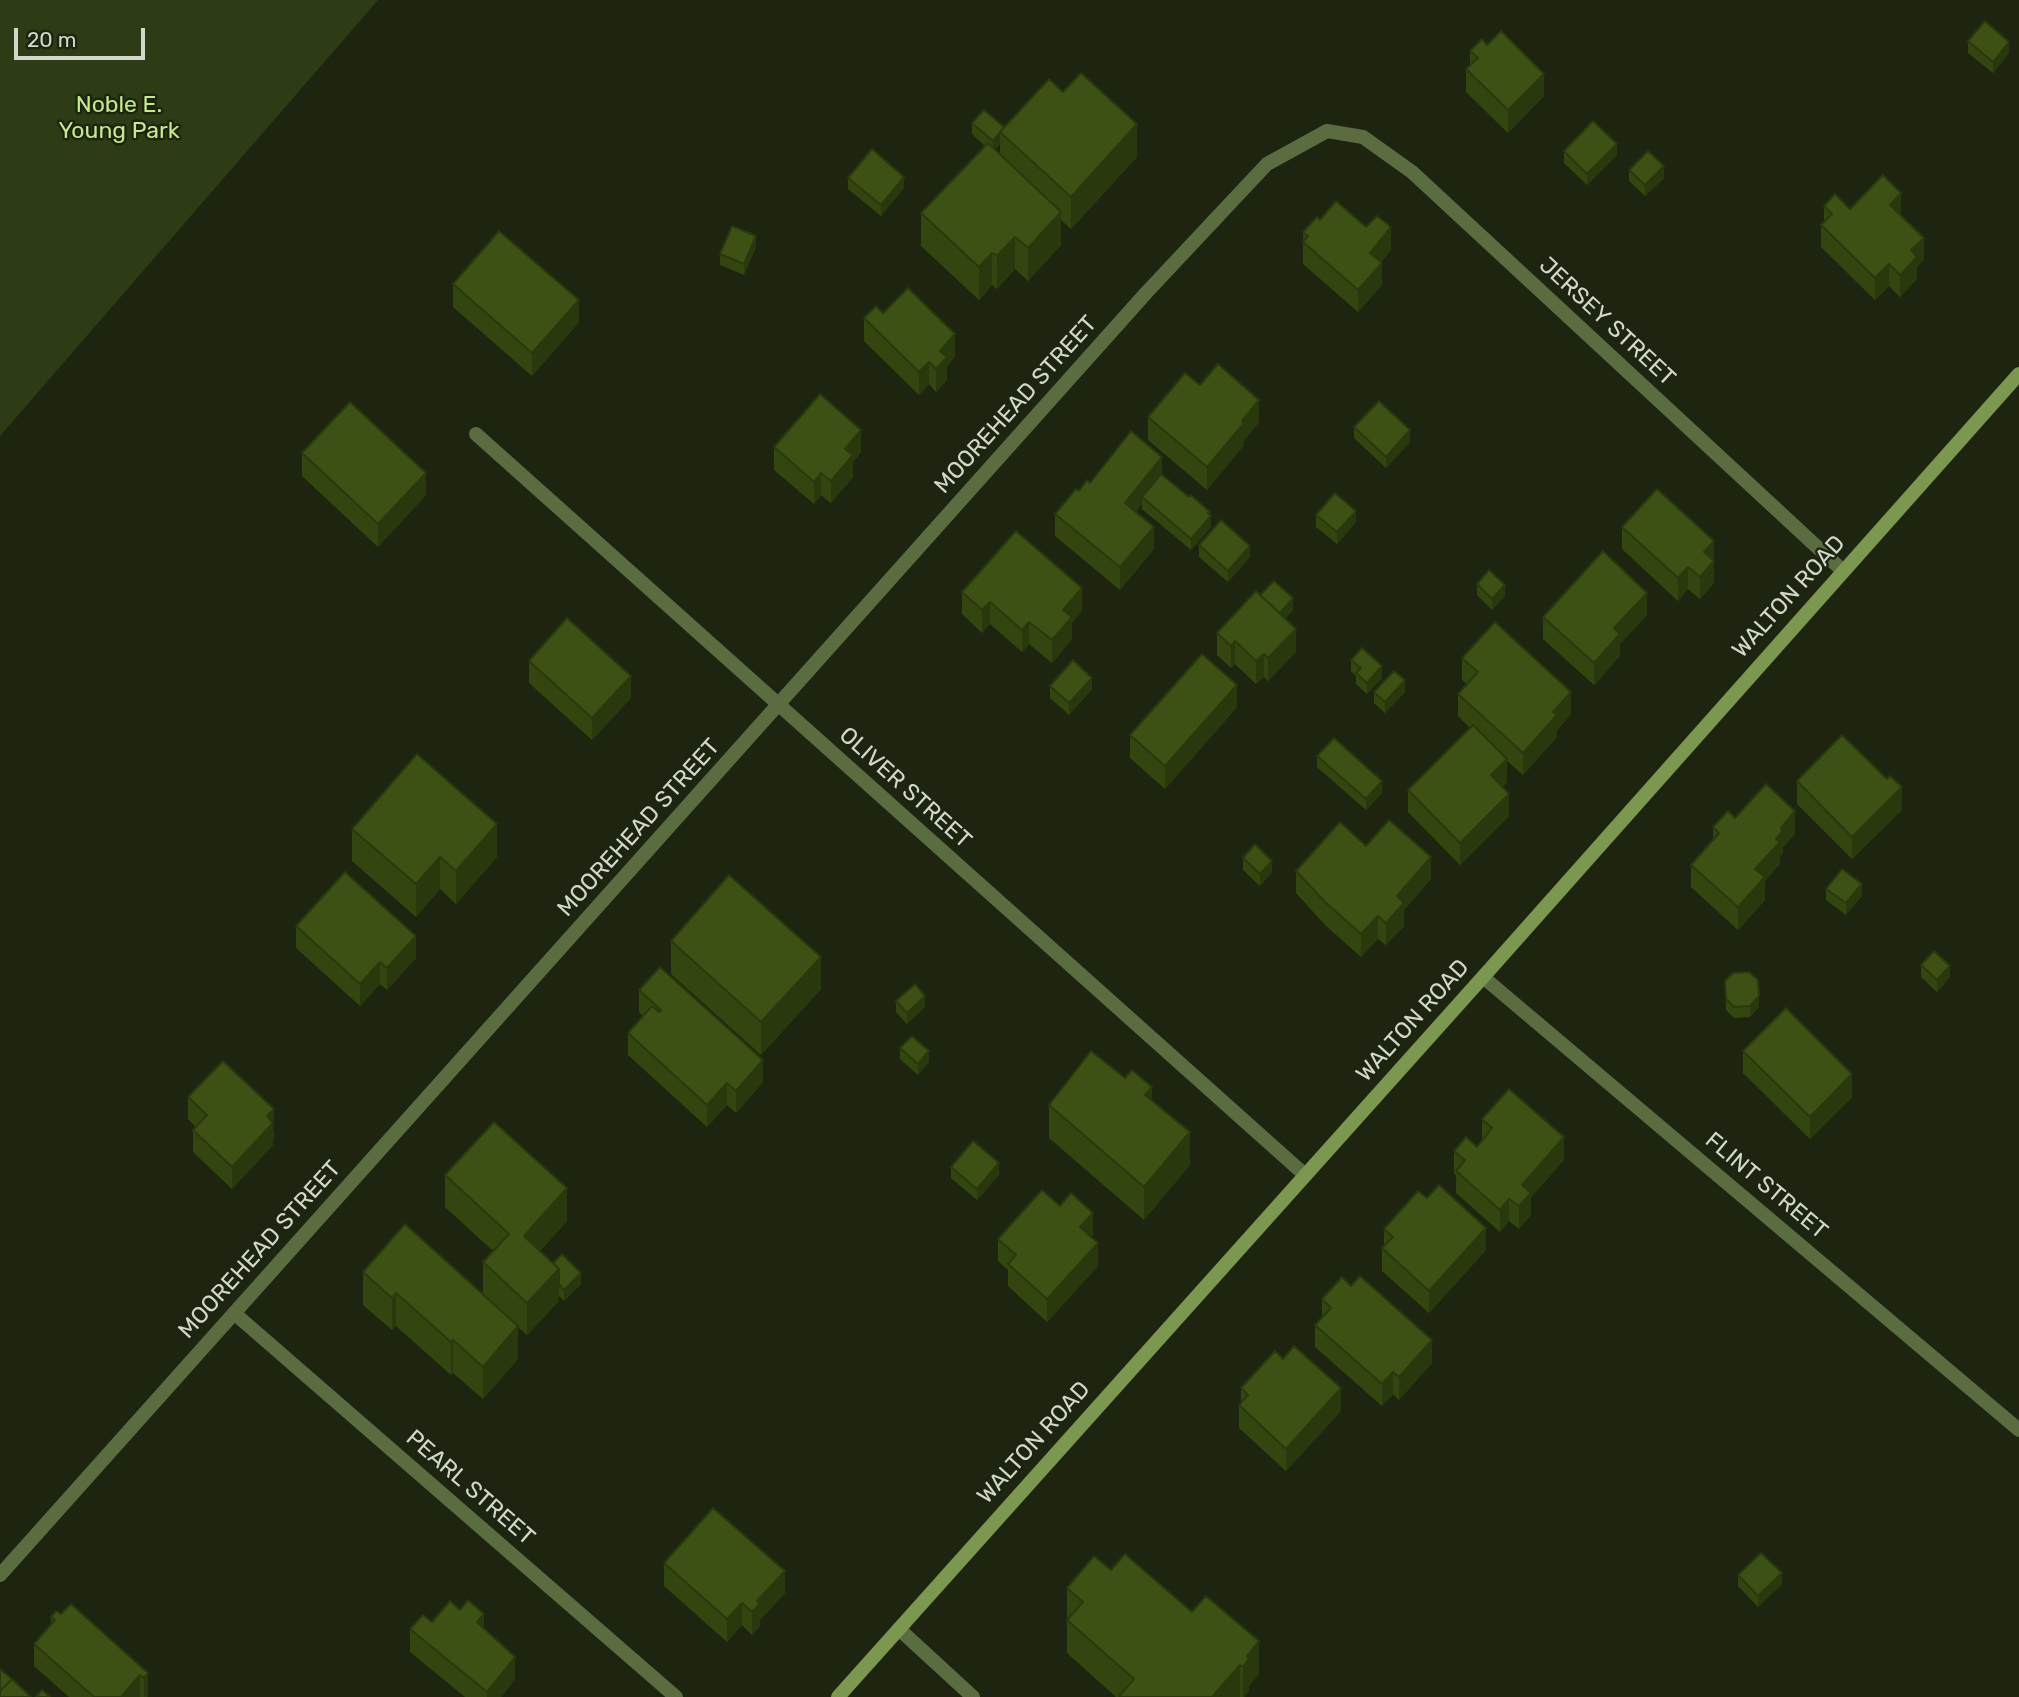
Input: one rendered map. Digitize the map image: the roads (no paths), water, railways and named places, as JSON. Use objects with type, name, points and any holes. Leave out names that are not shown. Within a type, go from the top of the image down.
[{"type":"street","name":"JERSEY STREET","points":[[1327,131],[1363,137],[1412,172],[1843,571]]},
{"type":"street","name":"MOOREHEAD STREET","points":[[0,1575],[1146,292],[1267,164],[1327,131]]},
{"type":"street","name":"WALTON ROAD","points":[[838,1697],[2019,373]]},
{"type":"street","name":"OLIVER STREET","points":[[476,434],[1305,1175]]},
{"type":"street","name":"FLINT STREET","points":[[1483,977],[2019,1430]]},
{"type":"street","name":"PEARL STREET","points":[[234,1313],[676,1697]]},
{"type":"street","points":[[898,1629],[973,1697]]},
{"type":"park label","name":"Noble E. Young Park","points":[[119,118]]}]
